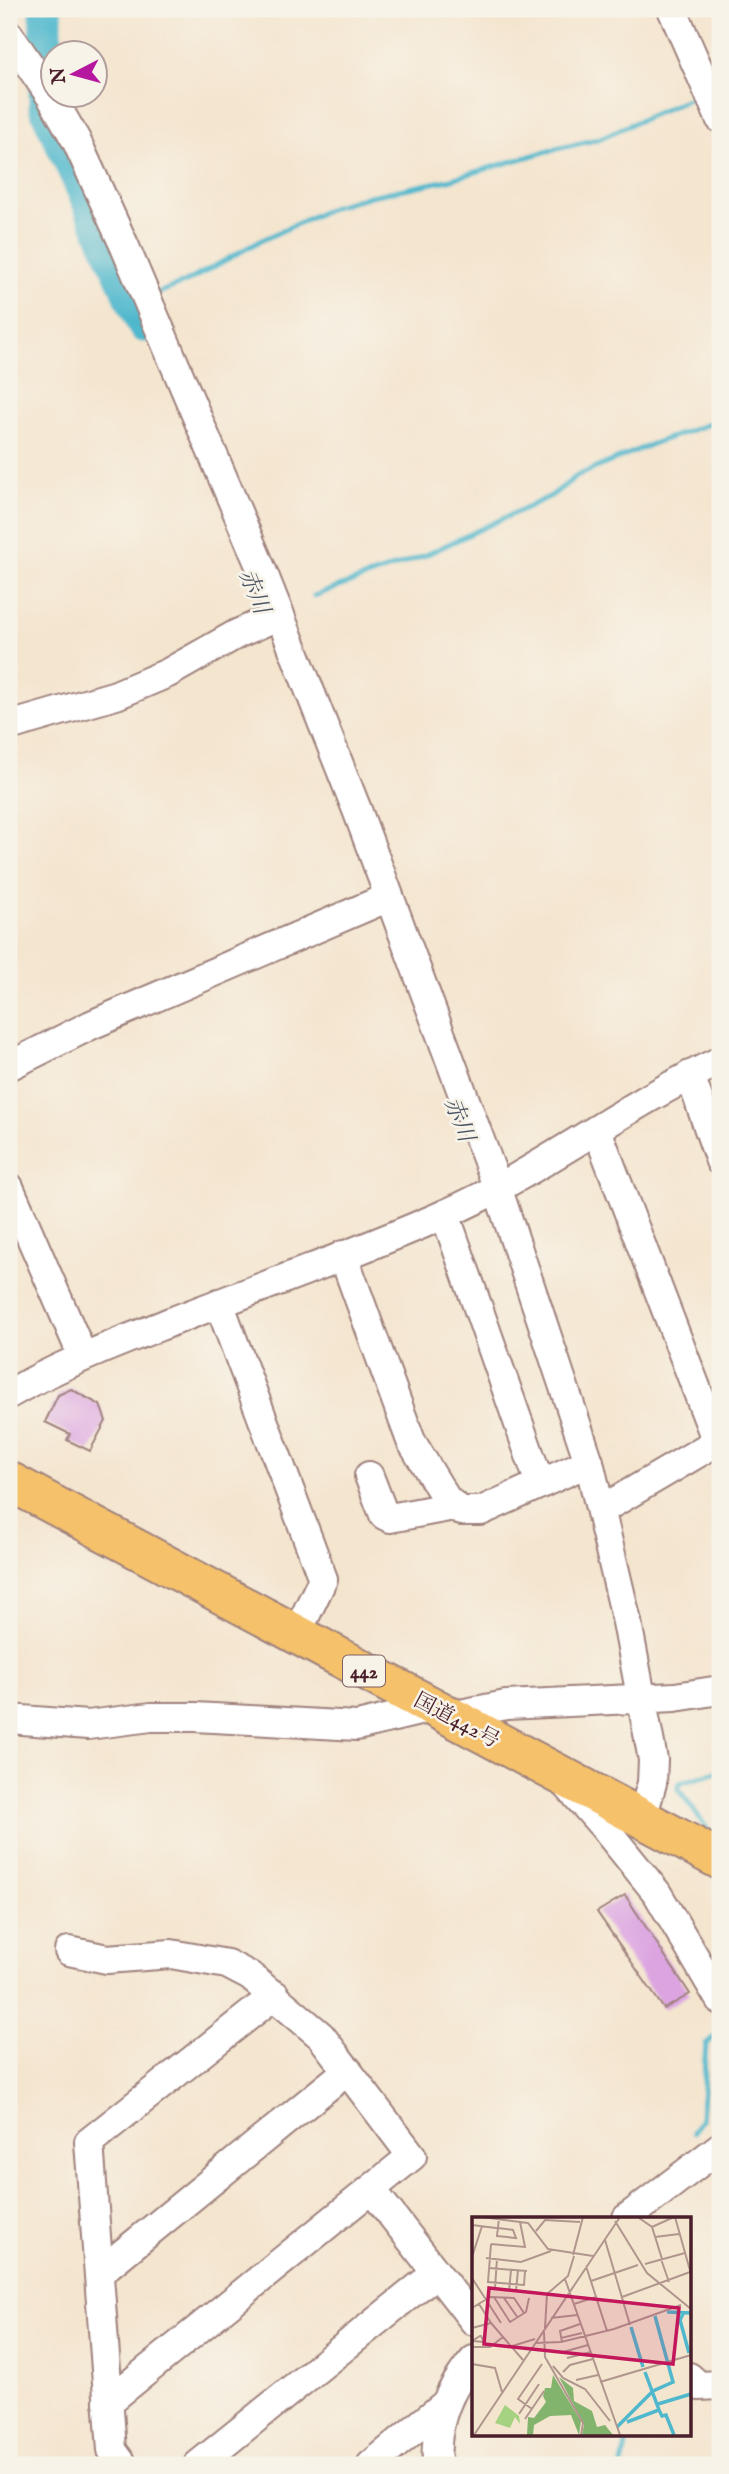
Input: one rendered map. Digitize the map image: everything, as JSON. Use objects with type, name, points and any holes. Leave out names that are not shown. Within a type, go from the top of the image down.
[{"type":"highway","name":"国道442号","points":[[9,1481],[720,1860]]},
{"type":"street","points":[[672,9],[720,118]]},
{"type":"street","points":[[9,36],[50,95],[76,140],[161,328],[280,615],[389,897],[497,1189],[589,1462],[601,1510],[641,1698],[653,1772],[642,1818]]},
{"type":"street","points":[[9,726],[116,695],[168,673],[237,634],[280,615]]},
{"type":"street","points":[[9,1066],[91,1025],[389,897]]},
{"type":"street","points":[[9,1394],[83,1357],[444,1214],[497,1189],[690,1075],[720,1061]]},
{"type":"street","points":[[690,1075],[720,1161]]},
{"type":"street","points":[[597,1130],[718,1441],[601,1510]]},
{"type":"street","points":[[9,1187],[83,1357]]},
{"type":"street","points":[[444,1214],[540,1484]]},
{"type":"street","points":[[343,1255],[411,1441],[447,1500],[454,1506],[461,1511],[481,1511],[589,1462]]},
{"type":"street","points":[[219,1303],[323,1579],[296,1635]]},
{"type":"street","points":[[369,1476],[384,1514],[390,1518],[454,1506]]},
{"type":"street","points":[[9,1719],[89,1725],[151,1717],[195,1717],[356,1726],[506,1705],[693,1695],[720,1690]]},
{"type":"street","points":[[556,1773],[603,1826],[657,1894],[720,2000]]},
{"type":"street","points":[[69,1951],[107,1959],[171,1954],[227,1964],[250,1976],[313,2027],[412,2156],[108,2402]]},
{"type":"street","points":[[123,2465],[112,2450],[89,2142],[275,1995]]},
{"type":"street","points":[[100,2272],[348,2070]]},
{"type":"street","points":[[628,2217],[720,2147]]},
{"type":"street","points":[[372,2190],[472,2318]]},
{"type":"street","points":[[198,2465],[436,2273]]},
{"type":"street","points":[[437,2465],[439,2425],[446,2404],[456,2383],[472,2363]]},
{"type":"street","points":[[690,2378],[699,2386],[720,2385]]},
{"type":"street","points":[[389,2460],[446,2404]]},
{"type":"building","points":[[71,1389],[100,1405],[106,1421],[90,1451],[67,1440],[70,1434],[45,1422],[58,1395]]},
{"type":"building","points":[[625,1895],[690,1994],[664,2009],[597,1912]]},
{"type":"waterway","name":"赤川","points":[[46,9],[45,107],[144,326]]},
{"type":"waterway","points":[[153,295],[186,282],[260,241],[335,206],[448,180],[598,139],[699,94]]},
{"type":"waterway","points":[[314,596],[421,557],[551,496],[577,476],[652,444],[720,420]]},
{"type":"waterway","points":[[713,1837],[678,1788],[680,1783],[720,1771]]},
{"type":"waterway","points":[[694,2132],[701,2119],[706,2044],[720,2032]]},
{"type":"waterway","points":[[622,2465],[628,2436]]}]
